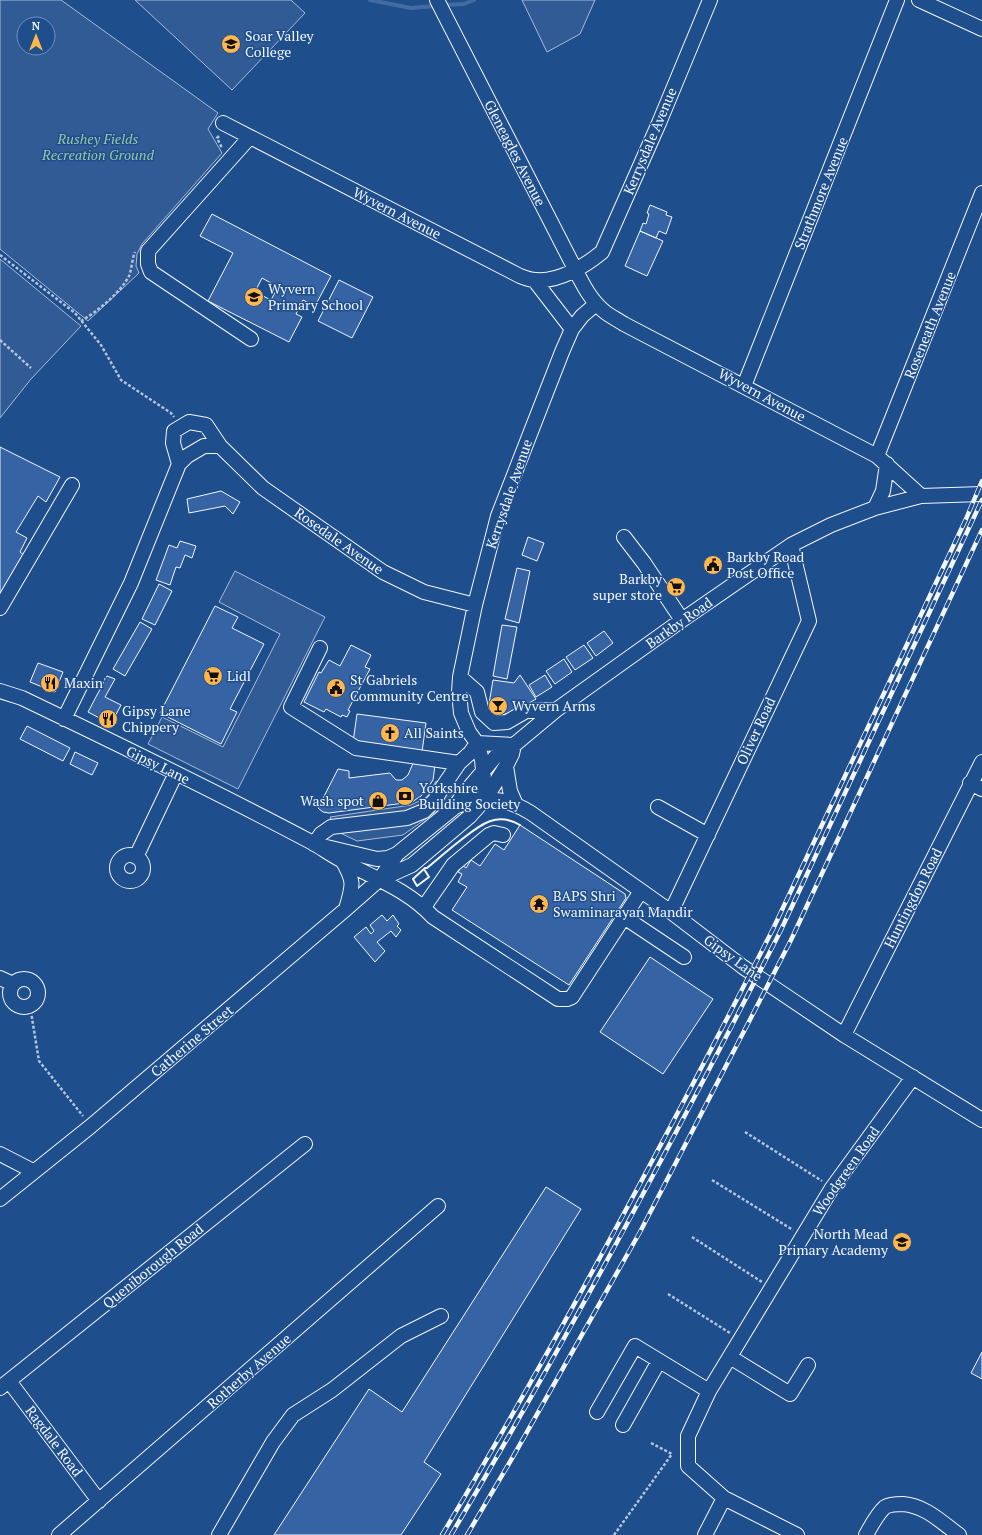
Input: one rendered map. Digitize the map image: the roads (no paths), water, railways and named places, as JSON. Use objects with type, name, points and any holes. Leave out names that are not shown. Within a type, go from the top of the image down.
[{"type":"street","name":"Gleneagles Avenue","points":[[436,0],[575,269],[596,304]]},
{"type":"street","name":"Kerrysdale Avenue","points":[[575,269],[592,260],[602,252],[659,123],[710,0]]},
{"type":"street","name":"Strathmore Avenue","points":[[744,386],[897,0]]},
{"type":"street","points":[[918,0],[982,29]]},
{"type":"street","name":"Wyvern Avenue","points":[[223,122],[520,276],[535,281]]},
{"type":"street","points":[[250,137],[148,251],[148,264],[151,272],[251,339]]},
{"type":"street","name":"Roseneath Avenue","points":[[882,460],[982,194]]},
{"type":"street","points":[[535,281],[550,279],[575,269]]},
{"type":"street","points":[[535,281],[572,329]]},
{"type":"street","name":"Kerrysdale Avenue","points":[[486,798],[482,760],[477,743],[469,732],[461,713],[459,692],[460,677],[475,605],[498,516],[544,395],[572,329],[582,316],[596,304]]},
{"type":"street","name":"Wyvern Avenue","points":[[596,304],[605,312],[624,324],[882,460],[921,496]]},
{"type":"street","name":"Rosedale Avenue","points":[[179,464],[173,443],[174,431],[189,422],[206,425],[220,446],[263,488],[383,572],[424,592],[475,605]]},
{"type":"street","points":[[64,718],[131,583],[179,464],[187,456],[204,446],[220,446]]},
{"type":"street","points":[[875,508],[883,491],[882,460]]},
{"type":"street","points":[[0,608],[72,485]]},
{"type":"street","name":"Barkby Road","points":[[455,807],[482,771],[496,756],[514,745],[556,710],[682,620],[791,545],[831,526],[875,508],[921,496],[982,494]]},
{"type":"street","points":[[624,537],[644,563],[682,620]]},
{"type":"street","name":"Oliver Road","points":[[671,912],[809,621],[791,545]]},
{"type":"street","points":[[320,648],[291,707],[356,748],[460,763]]},
{"type":"street","points":[[460,677],[477,692],[482,712],[494,723],[507,722],[526,711],[556,710]]},
{"type":"street","name":"Gipsy Lane","points":[[0,691],[22,698],[176,773],[217,786],[342,860],[406,893],[424,907],[433,917],[558,999],[563,1000],[572,997],[624,917]]},
{"type":"street","points":[[314,844],[321,834],[331,827],[406,818],[424,811],[436,800],[442,788],[477,743],[514,745],[512,754],[506,766],[486,798],[469,817],[412,865],[380,879]]},
{"type":"street","name":"Huntingdon Road","points":[[844,1035],[976,786],[982,762]]},
{"type":"street","points":[[506,766],[510,790],[516,805]]},
{"type":"street","points":[[136,857],[176,773]]},
{"type":"street","name":"Gipsy Lane","points":[[314,844],[377,859],[388,858],[398,854],[455,807],[468,801],[486,798],[496,799],[516,805],[531,813],[671,912],[743,967],[844,1035],[982,1120]]},
{"type":"street","points":[[658,807],[708,835]]},
{"type":"street","points":[[424,907],[453,866],[489,835],[494,833],[503,835]]},
{"type":"street","points":[[380,879],[398,854]]},
{"type":"street","points":[[342,860],[350,874],[352,889],[346,909]]},
{"type":"street","name":"Catherine Street","points":[[0,1199],[91,1126],[380,879]]},
{"type":"street","points":[[641,892],[624,917],[684,957]]},
{"type":"street","points":[[0,978],[13,984]]},
{"type":"street","points":[[25,979],[29,980],[36,986],[38,995],[34,1003],[30,1006],[21,1007],[13,1002],[10,994],[13,984],[16,981],[25,979]]},
{"type":"street","name":"Woodgreen Road","points":[[724,1498],[688,1466],[688,1436],[709,1391],[832,1188],[914,1077]]},
{"type":"street","name":"Queniborough Road","points":[[4,1384],[305,1144]]},
{"type":"street","points":[[0,1154],[33,1171]]},
{"type":"street","name":"Rotherby Avenue","points":[[59,1535],[438,1206]]},
{"type":"street","points":[[219,1535],[273,1442],[293,1415],[332,1390],[401,1336],[441,1316]]},
{"type":"street","points":[[597,1412],[636,1346],[709,1391]]},
{"type":"street","points":[[730,1357],[790,1394],[808,1364]]},
{"type":"street","points":[[623,1425],[660,1360]]},
{"type":"street","name":"Ragdale Road","points":[[4,1384],[99,1501]]},
{"type":"street","points":[[705,1535],[724,1498],[797,1535]]},
{"type":"street","points":[[866,1535],[886,1507],[897,1504],[914,1505],[927,1511],[959,1535]]},
{"type":"waterway","points":[[370,0],[411,8],[436,6]]},
{"type":"waterway","points":[[443,5],[464,4],[474,0]]},
{"type":"railway","points":[[442,1535],[571,1311],[694,1083],[773,929],[966,519],[982,481]]},
{"type":"railway","points":[[451,1535],[537,1386],[620,1236],[701,1085],[780,932],[982,500]]},
{"type":"railway","points":[[467,1535],[640,1232],[791,940],[982,530]]},
{"type":"place","name":"Soar Valley College","points":[[231,44]]},
{"type":"place","name":"Wyvern Primary School","points":[[254,297]]},
{"type":"place","name":"Barkby Road Post Office","points":[[713,565]]},
{"type":"place","name":"Barkby super store","points":[[676,587]]},
{"type":"place","name":"Lidl","points":[[213,676]]},
{"type":"place","name":"Maxin'","points":[[50,683]]},
{"type":"place","name":"St Gabriels Community Centre","points":[[336,688]]},
{"type":"place","name":"Wyvern Arms","points":[[498,706]]},
{"type":"place","name":"Gipsy Lane Chippery","points":[[108,719]]},
{"type":"place","name":"All Saints","points":[[390,733]]},
{"type":"place","name":"Yorkshire Building Society","points":[[405,796]]},
{"type":"place","name":"Wash spot","points":[[378,801]]},
{"type":"place","name":"BAPS Shri Swaminarayan Mandir","points":[[539,904]]},
{"type":"place","name":"North Mead Primary Academy","points":[[902,1242]]},
{"type":"park label","name":"Rushey Fields Recreation Ground","points":[[98,148]]}]
